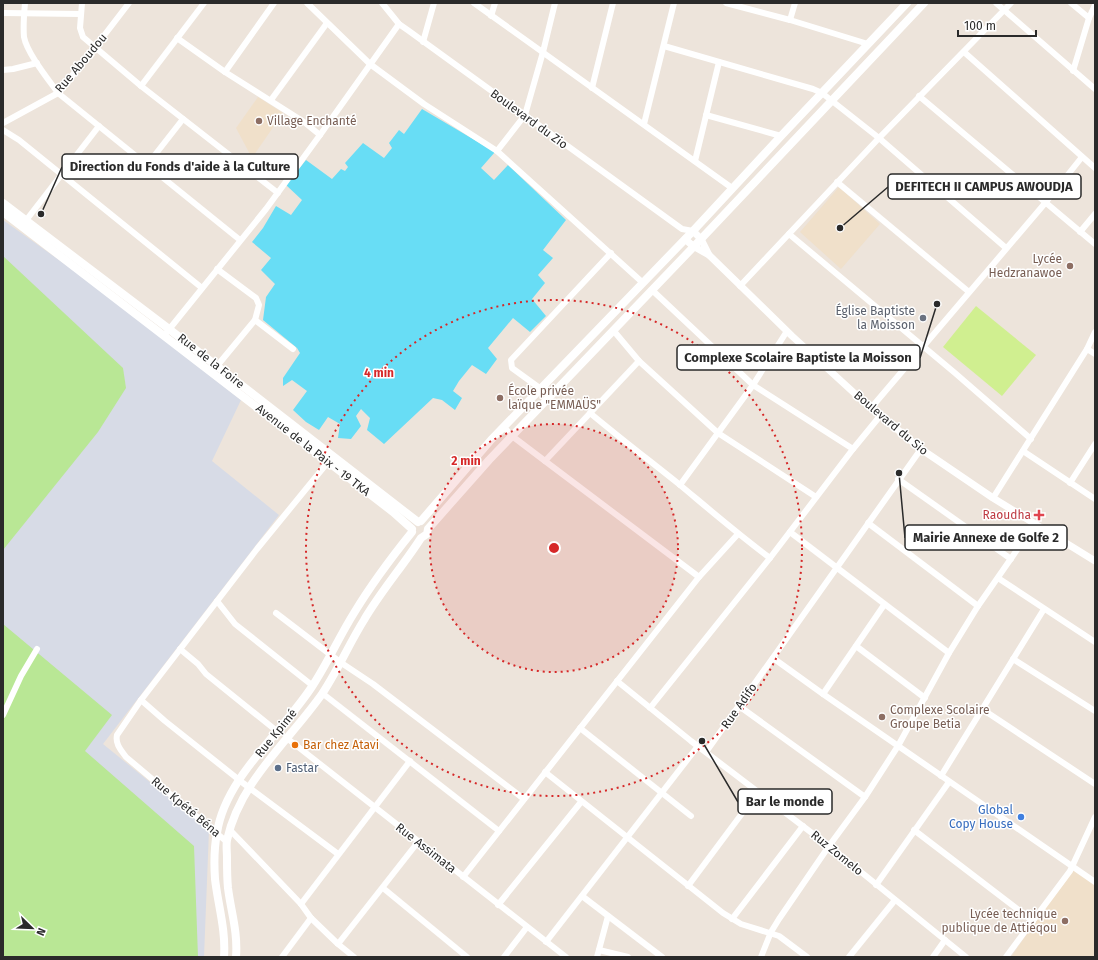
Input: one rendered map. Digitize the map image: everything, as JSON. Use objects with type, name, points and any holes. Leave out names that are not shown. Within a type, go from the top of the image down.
[{"type":"main road","points":[[421,538],[416,537],[412,530],[413,525],[419,522],[481,451],[642,282],[693,231],[907,3]]},
{"type":"main road","points":[[227,842],[230,830],[248,787],[322,693],[363,620],[421,538],[426,535],[428,529],[489,460],[924,3]]},
{"type":"main road","name":"Rue de la Foire","points":[[3,203],[24,223],[167,332],[217,366],[419,522]]},
{"type":"main road","points":[[3,212],[24,223]]},
{"type":"main road","name":"Avenue de la Paix - 19 TKA","points":[[167,332],[412,530]]},
{"type":"main road","points":[[419,522],[426,524],[428,529]]},
{"type":"main road","name":"Rue Kpimé","points":[[224,957],[224,933],[215,878],[214,859],[217,833],[226,802],[239,780],[313,686],[366,594],[412,530]]},
{"type":"main road","name":"Rue Kpété Béna","points":[[227,842],[228,888],[236,931],[236,957]]},
{"type":"street","points":[[25,3],[24,38],[37,63],[58,93],[240,240]]},
{"type":"street","points":[[82,3],[80,14],[82,34],[141,86],[278,193]]},
{"type":"street","name":"Rue Aboudou","points":[[3,123],[58,93],[129,3]]},
{"type":"street","points":[[141,86],[202,5],[194,3]]},
{"type":"street","points":[[225,72],[274,3]]},
{"type":"street","points":[[307,3],[370,64],[424,104],[497,151],[642,282]]},
{"type":"street","name":"Boulevard du Zio","points":[[382,3],[399,24],[423,42],[682,229],[693,231]]},
{"type":"street","points":[[423,42],[434,3]]},
{"type":"street","points":[[474,3],[732,188]]},
{"type":"street","points":[[491,16],[495,3]]},
{"type":"street","points":[[497,151],[525,116],[555,3]]},
{"type":"street","points":[[592,88],[613,3]]},
{"type":"street","points":[[644,124],[674,3]]},
{"type":"street","points":[[726,3],[790,20],[868,44]]},
{"type":"street","points":[[790,20],[795,3]]},
{"type":"street","points":[[996,3],[1095,89]]},
{"type":"street","points":[[740,286],[919,96],[1011,3]]},
{"type":"street","points":[[1071,3],[1089,18]]},
{"type":"street","points":[[1073,70],[1089,18],[1095,5]]},
{"type":"street","points":[[3,13],[80,14]]},
{"type":"street","points":[[271,100],[327,23]]},
{"type":"street","points":[[167,332],[278,193],[399,24]]},
{"type":"street","points":[[177,38],[225,72],[308,124],[320,135]]},
{"type":"street","points":[[664,46],[813,89],[822,93],[879,138],[1006,248]]},
{"type":"street","points":[[964,52],[1095,168]]},
{"type":"street","points":[[695,161],[719,62]]},
{"type":"street","points":[[3,70],[37,63]]},
{"type":"street","points":[[919,96],[1095,244]]},
{"type":"street","points":[[706,115],[781,136]]},
{"type":"street","points":[[147,165],[183,119]]},
{"type":"street","points":[[24,223],[99,126]]},
{"type":"street","points":[[3,130],[15,137],[202,288]]},
{"type":"street","points":[[871,408],[1046,202],[1082,157]]},
{"type":"street","points":[[837,182],[969,292]]},
{"type":"street","points":[[1080,232],[1095,214]]},
{"type":"street","points":[[682,229],[685,239]]},
{"type":"street","name":"Boulevard du Sio","points":[[693,231],[701,239],[709,255]]},
{"type":"street","points":[[789,234],[1031,439]]},
{"type":"street","name":"Boulevard du Sio","points":[[685,239],[693,246],[709,255],[787,331],[871,408],[921,449],[993,498],[1095,562]]},
{"type":"street","points":[[541,388],[512,368],[512,360],[611,253]]},
{"type":"street","points":[[217,269],[256,298],[259,305],[255,320],[217,366]]},
{"type":"street","points":[[652,290],[753,385],[853,449]]},
{"type":"street","points":[[255,320],[293,349]]},
{"type":"street","points":[[613,330],[639,360],[718,433],[816,497]]},
{"type":"street","points":[[680,485],[753,385],[787,331]]},
{"type":"street","points":[[993,498],[1087,349],[1095,332]]},
{"type":"street","points":[[1087,349],[1095,354]]},
{"type":"street","points":[[545,461],[639,360]]},
{"type":"street","points":[[590,413],[680,485],[738,534],[770,558]]},
{"type":"street","points":[[650,708],[770,558],[880,416]]},
{"type":"street","points":[[504,427],[512,436],[699,577]]},
{"type":"street","points":[[1070,483],[1095,444]]},
{"type":"street","name":"Rue Adifo","points":[[706,752],[898,479],[921,449]]},
{"type":"street","points":[[1023,451],[1095,499]]},
{"type":"street","points":[[328,462],[216,601],[141,700],[239,780],[338,854]]},
{"type":"street","points":[[898,479],[1010,559]]},
{"type":"street","points":[[868,523],[978,606]]},
{"type":"street","points":[[761,957],[771,932],[829,846],[865,797],[898,746],[978,606],[1035,524]]},
{"type":"street","points":[[790,532],[884,605],[950,653]]},
{"type":"street","points":[[463,877],[699,577],[738,534]]},
{"type":"street","points":[[998,578],[1095,642]]},
{"type":"street","points":[[216,601],[236,624],[313,686]]},
{"type":"street","points":[[823,694],[884,605]]},
{"type":"street","points":[[941,776],[1044,609]]},
{"type":"street","points":[[276,613],[331,656],[373,684],[524,799]]},
{"type":"street","points":[[856,646],[925,698]]},
{"type":"street","points":[[3,715],[21,676],[37,649]]},
{"type":"street","points":[[180,649],[198,664],[206,674],[278,732]]},
{"type":"street","points":[[773,658],[949,782],[1095,882]]},
{"type":"street","points":[[1013,659],[1095,711]]},
{"type":"street","points":[[617,681],[706,752]]},
{"type":"street","points":[[322,693],[499,831]]},
{"type":"street","name":"Rue Kpété Béna","points":[[141,700],[119,731],[116,739],[118,745],[126,756],[227,842]]},
{"type":"street","points":[[739,706],[865,797]]},
{"type":"street","points":[[982,709],[1095,784]]},
{"type":"street","points":[[580,728],[690,816]]},
{"type":"street","name":"Rue Assimata","points":[[288,738],[374,808],[566,957]]},
{"type":"street","points":[[546,942],[698,746]]},
{"type":"street","name":"Ruz Zomelo","points":[[706,752],[829,846],[966,957]]},
{"type":"street","points":[[301,904],[410,761]]},
{"type":"street","points":[[545,772],[581,802],[732,919],[741,924],[771,932],[779,936],[806,957]]},
{"type":"street","points":[[876,885],[949,782]]},
{"type":"street","points":[[688,886],[758,792]]},
{"type":"street","points":[[498,905],[581,802]]},
{"type":"street","points":[[1006,957],[1073,866],[1094,825],[1095,816]]},
{"type":"street","points":[[732,919],[802,826]]},
{"type":"street","points":[[230,830],[301,904],[311,918],[354,957]]},
{"type":"street","points":[[914,830],[1033,921]]},
{"type":"street","points":[[338,944],[418,842]]},
{"type":"street","points":[[383,888],[467,957]]},
{"type":"street","points":[[582,896],[662,957]]},
{"type":"street","points":[[849,957],[895,900]]},
{"type":"street","points":[[597,957],[608,916]]},
{"type":"street","points":[[282,957],[311,918]]},
{"type":"street","points":[[504,957],[527,928]]},
{"type":"street","points":[[932,957],[945,940]]},
{"type":"street","points":[[599,950],[628,957]]},
{"type":"shaded area","name":"Village Enchanté","points":[[258,97],[283,113],[252,158],[236,128]]},
{"type":"shaded area","points":[[839,187],[880,224],[841,269],[800,232]]},
{"type":"shaded area","points":[[3,220],[94,285],[241,400],[212,461],[279,515],[103,744],[209,830],[204,957],[3,957]]},
{"type":"shaded area","name":"Lycée technique publique de Attiéqou","points":[[1072,869],[1095,885],[1095,957],[1011,957]]},
{"type":"green space","points":[[3,256],[123,368],[126,388],[98,432],[3,550]]},
{"type":"green space","points":[[976,306],[1036,355],[1002,396],[943,347]]},
{"type":"green space","points":[[3,624],[112,715],[85,751],[194,846],[198,957],[3,957]]},
{"type":"water","points":[[422,109],[495,152],[481,168],[494,180],[508,165],[566,220],[543,250],[553,258],[538,275],[545,283],[532,299],[546,316],[530,332],[513,318],[488,348],[497,359],[486,374],[472,365],[459,381],[453,391],[462,398],[455,410],[442,400],[433,398],[384,444],[367,430],[370,418],[361,409],[356,416],[361,426],[351,439],[338,438],[340,424],[328,417],[319,430],[306,422],[293,410],[307,391],[292,380],[283,386],[283,378],[300,353],[297,348],[263,320],[266,297],[275,284],[261,270],[271,258],[252,242],[263,228],[276,206],[291,215],[302,200],[286,185],[306,160],[332,179],[341,169],[345,171],[348,167],[345,163],[363,143],[384,158],[392,148],[389,143],[399,130],[404,134]]},
{"type":"place","name":"Village Enchanté","points":[[259,121]]},
{"type":"place","name":"Direction du Fonds d'aide à la Culture","points":[[41,214]]},
{"type":"place","name":"DEFITECH II CAMPUS AWOUDJA","points":[[840,228]]},
{"type":"place","name":"Lycée Hedzranawoe","points":[[1070,266]]},
{"type":"place","name":"Complexe Scolaire Baptiste la Moisson","points":[[937,304]]},
{"type":"place","name":"Église Baptiste la Moisson","points":[[923,318]]},
{"type":"place","name":"École privée laïque \"EMMAÜS\"","points":[[500,398]]},
{"type":"place","name":"Mairie Annexe de Golfe 2","points":[[899,473]]},
{"type":"place","name":"Raoudha","points":[[1039,515]]},
{"type":"place","name":"Complexe Scolaire Groupe Betia","points":[[882,717]]},
{"type":"place","name":"Bar le monde","points":[[702,741]]},
{"type":"place","name":"Bar chez Atavi","points":[[295,745]]},
{"type":"place","name":"Fastar","points":[[278,768]]},
{"type":"place","name":"Global Copy House","points":[[1021,817]]},
{"type":"place","name":"Lycée technique publique de Attiéqou","points":[[1065,921]]}]
